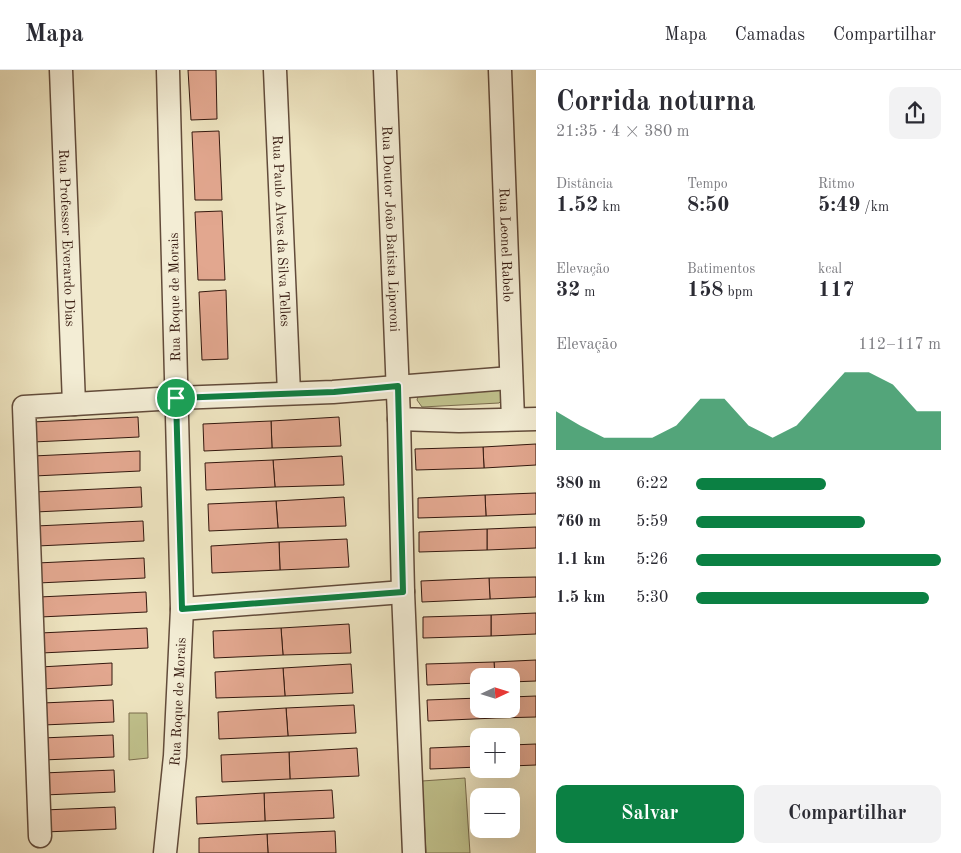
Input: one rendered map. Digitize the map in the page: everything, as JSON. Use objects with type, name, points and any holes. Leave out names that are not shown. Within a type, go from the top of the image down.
[{"type":"street","name":"Rua Professor Everardo Dias","points":[[61,70],[74,404]]},
{"type":"street","name":"Rua Roque de Morais","points":[[165,853],[175,756],[182,609],[168,70]]},
{"type":"street","name":"Rua Paulo Alves da Silva Telles","points":[[275,70],[289,393]]},
{"type":"street","name":"Rua Doutor João Batista Liporoni","points":[[385,70],[414,853]]},
{"type":"street","name":"Rua Leonel Rabelo","points":[[500,70],[513,419]]},
{"type":"street","points":[[40,836],[24,407],[176,398],[334,392],[510,378]]},
{"type":"street","points":[[399,419],[459,421],[536,419]]},
{"type":"street","points":[[182,609],[403,592]]},
{"type":"green space","points":[[499,390],[506,396],[499,403],[422,407],[417,400],[418,396]]},
{"type":"green space","points":[[129,713],[147,713],[148,758],[129,760]]},
{"type":"green space","points":[[465,778],[470,853],[426,853],[422,781]]},
{"type":"building","points":[[188,70],[216,70],[217,119],[191,120]]},
{"type":"building","points":[[219,131],[222,200],[195,200],[192,132]]},
{"type":"building","points":[[222,211],[225,280],[198,280],[195,212]]},
{"type":"building","points":[[226,290],[228,359],[202,360],[199,292]]},
{"type":"building","points":[[138,417],[139,437],[33,442],[32,422]]},
{"type":"building","points":[[339,417],[341,446],[272,448],[271,421]]},
{"type":"building","points":[[271,421],[272,448],[204,451],[203,424]]},
{"type":"building","points":[[536,444],[536,465],[484,468],[483,447]]},
{"type":"building","points":[[483,447],[484,468],[416,470],[415,449]]},
{"type":"building","points":[[140,451],[140,471],[34,476],[33,456]]},
{"type":"building","points":[[342,456],[344,485],[275,487],[273,460]]},
{"type":"building","points":[[273,460],[275,487],[206,490],[205,463]]},
{"type":"building","points":[[141,487],[142,507],[35,512],[34,492]]},
{"type":"building","points":[[536,493],[536,514],[486,516],[485,495]]},
{"type":"building","points":[[485,495],[486,516],[418,518],[418,498]]},
{"type":"building","points":[[344,497],[346,526],[278,528],[276,501]]},
{"type":"building","points":[[276,501],[278,528],[209,531],[208,504]]},
{"type":"building","points":[[143,521],[144,541],[37,546],[36,526]]},
{"type":"building","points":[[536,527],[536,548],[487,550],[487,529]]},
{"type":"building","points":[[487,529],[487,550],[419,552],[419,532]]},
{"type":"building","points":[[347,539],[349,567],[280,570],[279,542]]},
{"type":"building","points":[[279,542],[280,570],[212,573],[211,546]]},
{"type":"building","points":[[144,558],[145,578],[38,583],[37,563]]},
{"type":"building","points":[[536,577],[536,597],[490,599],[489,578]]},
{"type":"building","points":[[489,578],[490,599],[422,602],[421,581]]},
{"type":"building","points":[[146,592],[147,612],[40,617],[39,597]]},
{"type":"building","points":[[536,613],[536,634],[491,636],[491,615]]},
{"type":"building","points":[[491,615],[491,636],[423,638],[423,617]]},
{"type":"building","points":[[349,624],[351,653],[283,655],[281,628]]},
{"type":"building","points":[[147,628],[148,648],[41,653],[40,633]]},
{"type":"building","points":[[281,628],[283,655],[214,658],[213,631]]},
{"type":"building","points":[[536,660],[536,681],[520,682],[520,668],[494,668],[494,662]]},
{"type":"building","points":[[494,662],[494,668],[470,668],[470,683],[427,685],[426,664]]},
{"type":"building","points":[[112,663],[112,685],[42,689],[40,667]]},
{"type":"building","points":[[351,664],[353,693],[285,696],[283,668]]},
{"type":"building","points":[[283,668],[285,696],[216,698],[215,672]]},
{"type":"building","points":[[536,696],[536,717],[520,717],[520,697]]},
{"type":"building","points":[[470,698],[470,718],[496,718],[428,721],[427,700]]},
{"type":"building","points":[[113,700],[114,722],[43,725],[42,703]]},
{"type":"building","points":[[354,705],[356,733],[288,736],[286,708]]},
{"type":"building","points":[[286,708],[288,736],[219,739],[218,712]]},
{"type":"building","points":[[113,735],[114,757],[43,760],[42,738]]},
{"type":"building","points":[[536,744],[536,765],[520,766],[520,745]]},
{"type":"building","points":[[470,746],[470,767],[430,769],[430,748]]},
{"type":"building","points":[[357,748],[359,776],[290,779],[289,752]]},
{"type":"building","points":[[289,752],[290,779],[222,782],[221,755]]},
{"type":"building","points":[[114,770],[115,792],[44,795],[43,773]]},
{"type":"building","points":[[332,790],[334,818],[265,821],[264,793]]},
{"type":"building","points":[[264,793],[265,821],[197,824],[196,797]]},
{"type":"building","points":[[115,807],[116,829],[45,832],[44,810]]},
{"type":"building","points":[[335,831],[336,853],[268,853],[267,834]]},
{"type":"building","points":[[267,834],[268,853],[199,853],[199,838]]},
{"type":"route","points":[[398,386],[403,592],[182,609],[176,398],[334,392],[398,386]]}]
